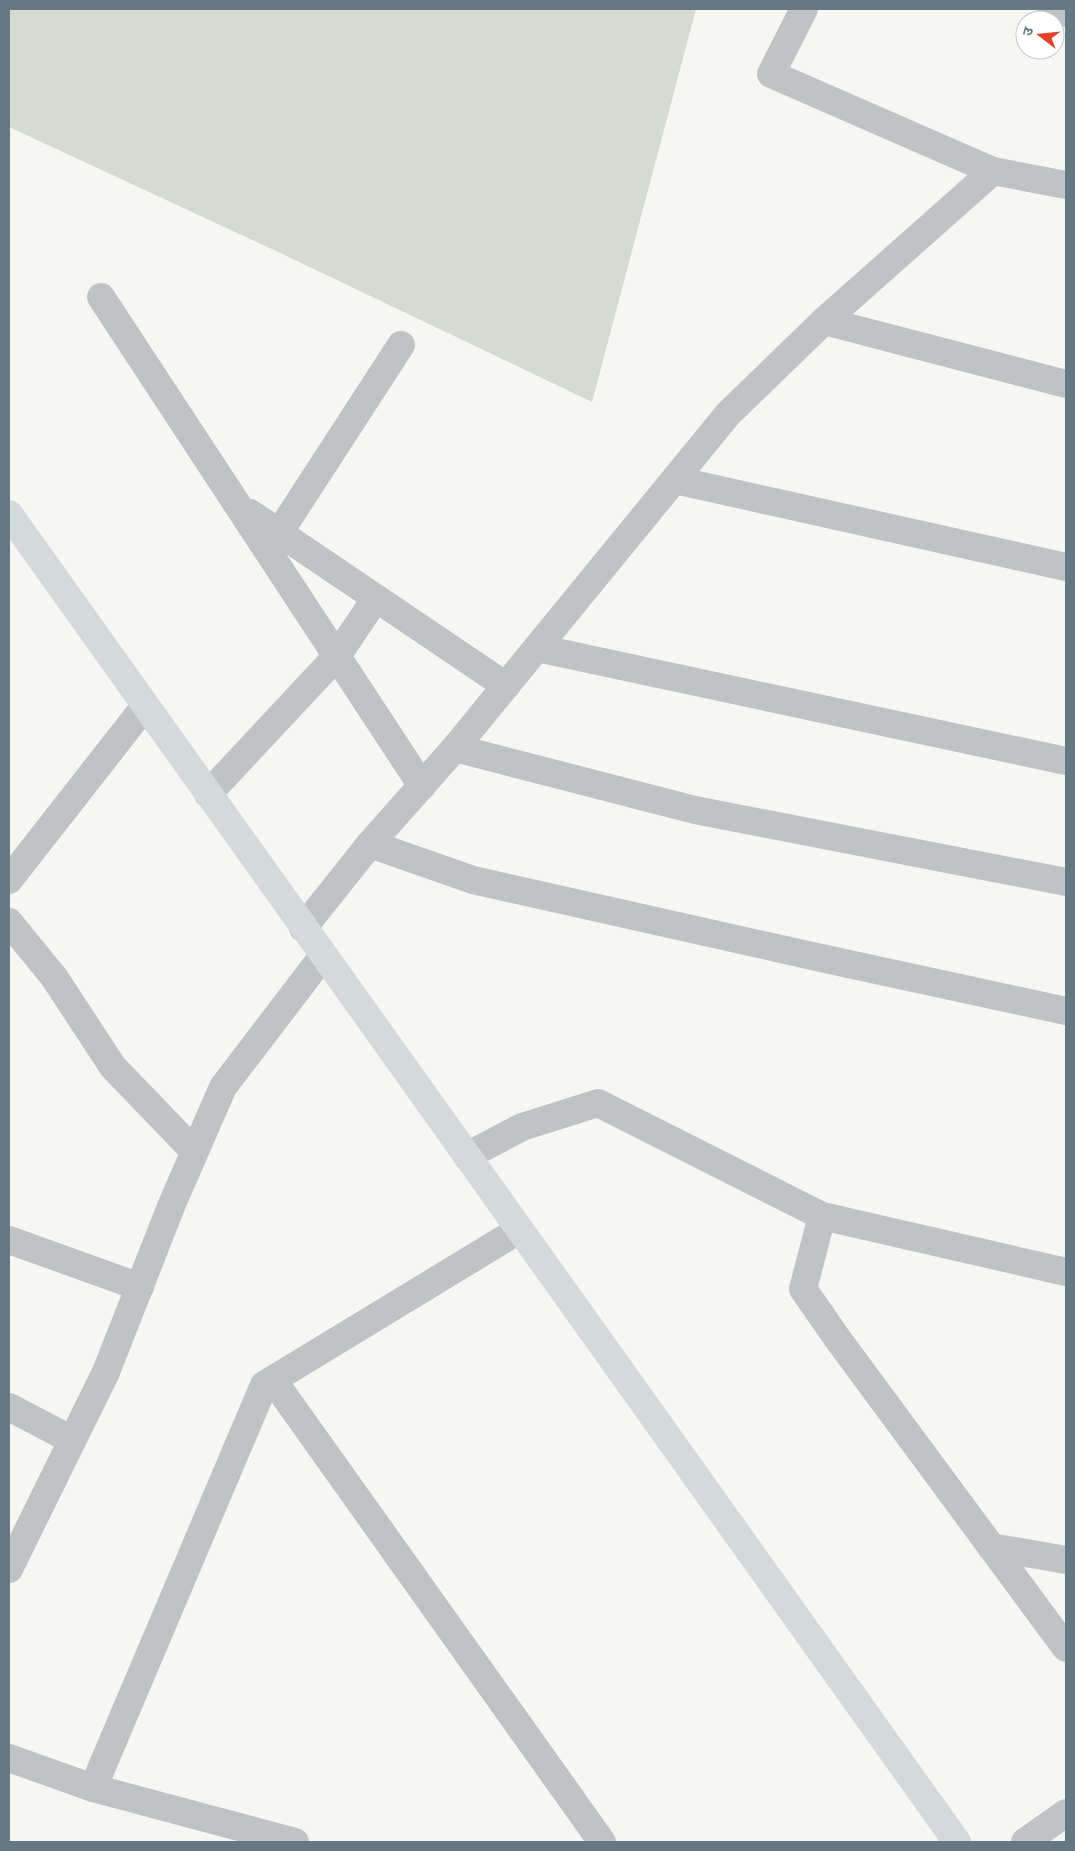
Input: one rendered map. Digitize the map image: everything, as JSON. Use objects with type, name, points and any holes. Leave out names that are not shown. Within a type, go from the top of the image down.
[{"type":"main road","points":[[9,514],[144,706],[957,1842]]},
{"type":"street","points":[[804,9],[771,74],[993,171],[1066,185]]},
{"type":"street","points":[[1051,9],[1066,13]]},
{"type":"street","points":[[303,928],[370,844],[455,748],[728,414],[824,321],[993,171]]},
{"type":"street","points":[[101,296],[422,786]]},
{"type":"street","points":[[824,321],[1066,384]]},
{"type":"street","points":[[279,533],[401,345]]},
{"type":"street","points":[[675,480],[1066,567]]},
{"type":"street","points":[[238,505],[506,686]]},
{"type":"street","points":[[208,794],[337,656],[376,598]]},
{"type":"street","points":[[537,648],[1066,761]]},
{"type":"street","points":[[9,880],[144,706]]},
{"type":"street","points":[[455,748],[695,810],[1066,882]]},
{"type":"street","points":[[370,844],[473,880],[1066,1011]]},
{"type":"street","points":[[9,922],[54,978],[112,1067],[194,1152]]},
{"type":"street","points":[[9,1569],[106,1372],[194,1152],[223,1087],[323,956]]},
{"type":"street","points":[[467,1156],[522,1127],[598,1103],[822,1216],[1066,1272]]},
{"type":"street","points":[[822,1216],[803,1289],[837,1338],[1066,1648]]},
{"type":"street","points":[[93,1788],[264,1385],[519,1230]]},
{"type":"street","points":[[9,1240],[140,1287]]},
{"type":"street","points":[[273,1380],[602,1842]]},
{"type":"street","points":[[9,1407],[72,1440]]},
{"type":"street","points":[[991,1547],[1066,1560]]},
{"type":"street","points":[[9,1758],[93,1788],[295,1842]]},
{"type":"street","points":[[1025,1842],[1066,1812]]},
{"type":"shaded area","points":[[9,9],[696,9],[592,402],[274,250],[9,127]]}]
